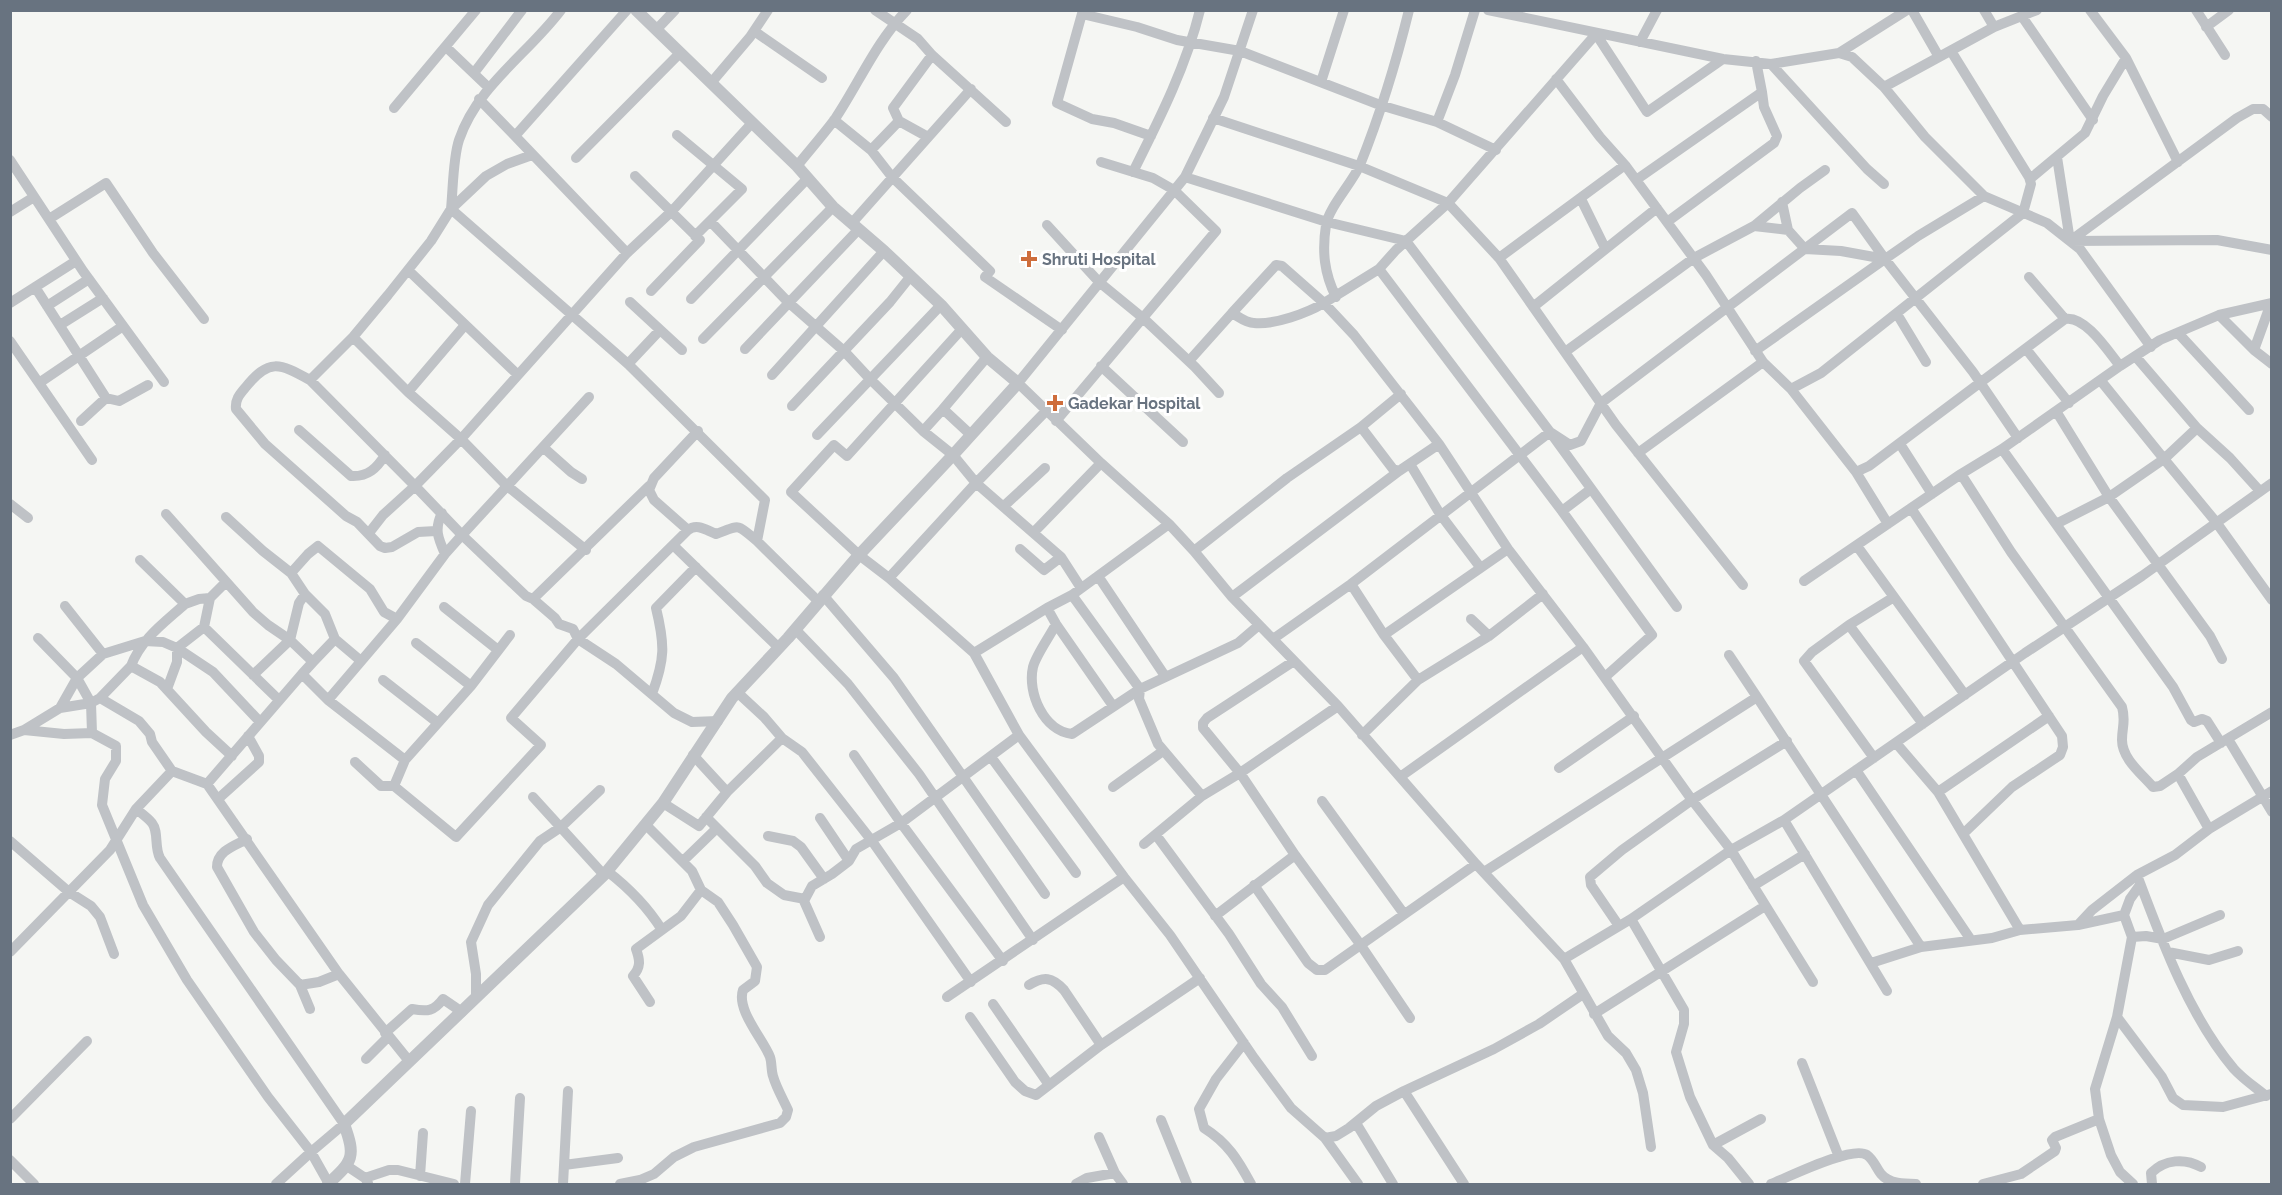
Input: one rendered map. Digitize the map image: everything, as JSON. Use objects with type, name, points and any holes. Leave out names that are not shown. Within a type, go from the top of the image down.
[{"type":"street","points":[[394,108],[476,10]]},
{"type":"street","points":[[474,73],[522,10]]},
{"type":"street","points":[[451,209],[459,141],[478,99],[548,28],[561,10]]},
{"type":"street","points":[[515,136],[627,10]]},
{"type":"street","points":[[636,10],[796,166],[833,207],[941,305],[987,357],[1018,383],[1101,463],[1169,524],[1232,597],[1338,706],[1480,868],[1564,959],[1608,1036],[1626,1053],[1636,1070],[1643,1093],[1651,1147]]},
{"type":"street","points":[[657,29],[675,10]]},
{"type":"street","points":[[711,83],[754,31],[768,10]]},
{"type":"street","points":[[875,10],[918,39],[932,55],[1006,122]]},
{"type":"street","points":[[796,166],[834,120],[870,57],[895,22],[907,10]]},
{"type":"street","points":[[1134,172],[1192,43],[1200,10]]},
{"type":"street","points":[[276,1185],[344,1124],[606,873],[663,803],[693,755],[738,692],[859,555],[1018,383],[1185,177],[1224,97],[1253,10]]},
{"type":"street","points":[[1321,82],[1344,10]]},
{"type":"street","points":[[1336,297],[1328,281],[1323,253],[1327,222],[1359,166],[1395,67],[1409,10]]},
{"type":"street","points":[[1437,122],[1455,75],[1475,10]]},
{"type":"street","points":[[1488,10],[1504,11],[1596,34],[1723,58],[1771,64],[1839,53],[1907,10]]},
{"type":"street","points":[[1640,42],[1657,10]]},
{"type":"street","points":[[1912,10],[1939,57]]},
{"type":"street","points":[[1984,10],[1994,27]]},
{"type":"street","points":[[1884,87],[1994,27],[2022,18],[2037,10]]},
{"type":"street","points":[[2090,10],[2126,58],[2178,162]]},
{"type":"street","points":[[2196,10],[2225,55]]},
{"type":"street","points":[[2206,27],[2229,10]]},
{"type":"street","points":[[1151,136],[1114,123],[1092,119],[1057,103],[1083,12],[1192,43],[1240,51],[1380,105],[1437,122],[1496,150]]},
{"type":"street","points":[[2022,18],[2093,120]]},
{"type":"street","points":[[754,31],[822,78]]},
{"type":"street","points":[[1596,34],[1647,112],[1723,58]]},
{"type":"street","points":[[1232,313],[1243,320],[1254,323],[1298,316],[1336,297],[1379,269],[1448,203],[1596,34]]},
{"type":"street","points":[[446,47],[489,88]]},
{"type":"street","points":[[1951,51],[2030,179]]},
{"type":"street","points":[[576,158],[680,53]]},
{"type":"street","points":[[1839,53],[1852,57],[1884,87],[1925,137],[1984,196],[2047,223],[2080,249],[2151,347]]},
{"type":"street","points":[[928,137],[899,121],[893,108],[932,55]]},
{"type":"street","points":[[1791,389],[1821,373],[2023,213],[2030,179],[2085,133],[2103,96],[2126,58]]},
{"type":"street","points":[[1667,222],[1774,143],[1777,136],[1776,129],[1764,106],[1756,61]]},
{"type":"street","points":[[1771,64],[1867,169],[1884,184]]},
{"type":"street","points":[[1556,79],[1657,207],[1694,258],[1762,362],[1791,389],[1856,472],[1888,524]]},
{"type":"street","points":[[745,349],[855,226],[892,177],[971,89]]},
{"type":"street","points":[[1636,180],[1762,92]]},
{"type":"street","points":[[478,99],[627,253]]},
{"type":"street","points":[[2070,241],[2237,118],[2253,109],[2263,109],[2271,117]]},
{"type":"street","points":[[1213,118],[1359,166],[1448,203],[1499,258],[1638,453],[1743,585]]},
{"type":"street","points":[[834,120],[871,150],[892,177],[990,271],[985,277],[1062,330]]},
{"type":"street","points":[[871,150],[899,121]]},
{"type":"street","points":[[369,533],[383,515],[415,486],[461,438],[627,253],[672,211],[751,124]]},
{"type":"street","points":[[677,135],[741,189],[695,236]]},
{"type":"street","points":[[310,380],[353,337],[431,241],[451,209],[486,176],[507,164],[532,155]]},
{"type":"street","points":[[2057,157],[2070,241]]},
{"type":"street","points":[[10,160],[76,261],[164,382]]},
{"type":"street","points":[[1056,420],[1216,231],[1174,190],[1154,178],[1101,162]]},
{"type":"street","points":[[1499,258],[1625,165]]},
{"type":"street","points":[[1565,352],[1694,258],[1754,226],[1825,170]]},
{"type":"street","points":[[635,176],[700,240],[651,291]]},
{"type":"street","points":[[1185,177],[1327,222],[1406,241],[1550,432],[1677,607]]},
{"type":"street","points":[[691,298],[807,179]]},
{"type":"street","points":[[49,219],[105,183],[153,253],[204,319]]},
{"type":"street","points":[[1755,351],[1918,236],[1984,196]]},
{"type":"street","points":[[10,212],[34,197]]},
{"type":"street","points":[[1581,199],[1605,248]]},
{"type":"street","points":[[1782,202],[1788,230],[1805,249],[1852,252],[1885,260]]},
{"type":"street","points":[[703,339],[833,207]]},
{"type":"street","points":[[1533,307],[1657,207]]},
{"type":"street","points":[[451,209],[628,364],[765,500],[757,542]]},
{"type":"street","points":[[1550,432],[1570,445],[1581,441],[1601,403],[1852,213],[1885,260],[1981,384],[2018,438]]},
{"type":"street","points":[[710,221],[788,302],[844,351],[870,380],[923,431],[953,455],[976,483],[1061,557],[1066,563],[1077,592],[1140,689],[1139,699],[1162,751],[1202,796]]},
{"type":"street","points":[[1047,225],[1099,282],[1143,318],[1219,393]]},
{"type":"street","points":[[1754,226],[1788,230]]},
{"type":"street","points":[[2070,241],[2217,240],[2271,250]]},
{"type":"street","points":[[772,375],[884,251]]},
{"type":"street","points":[[10,303],[76,261]]},
{"type":"street","points":[[1189,361],[1276,265],[1282,266],[1324,303],[1354,335],[1439,444],[1508,549],[1583,647],[1692,800],[1731,850],[1813,982]]},
{"type":"street","points":[[1379,269],[1562,511],[1652,635],[1605,677]]},
{"type":"street","points":[[408,270],[518,375]]},
{"type":"street","points":[[792,406],[890,302],[910,277]]},
{"type":"street","points":[[2030,277],[2065,319]]},
{"type":"street","points":[[47,306],[89,279]]},
{"type":"street","points":[[35,287],[106,398],[119,401],[148,384]]},
{"type":"street","points":[[60,325],[103,298]]},
{"type":"street","points":[[630,302],[682,350]]},
{"type":"street","points":[[1804,581],[2151,347],[2219,315],[2271,303]]},
{"type":"street","points":[[2254,350],[2271,303]]},
{"type":"street","points":[[817,435],[941,305]]},
{"type":"street","points":[[1897,314],[1926,362]]},
{"type":"street","points":[[2219,315],[2271,364]]},
{"type":"street","points":[[1856,472],[1869,466],[1900,444],[2065,319],[2078,320],[2099,339],[2120,366]]},
{"type":"street","points":[[408,392],[465,325]]},
{"type":"street","points":[[39,383],[123,326]]},
{"type":"street","points":[[628,364],[660,330]]},
{"type":"street","points":[[961,330],[896,405],[847,456],[834,445],[791,492],[859,555],[889,578],[974,653],[1019,735],[1124,877],[1170,934],[1291,1108],[1325,1138],[1358,1185]]},
{"type":"street","points":[[2178,333],[2248,410]]},
{"type":"street","points":[[353,337],[408,392],[461,438],[506,485],[586,550]]},
{"type":"street","points":[[10,341],[92,459]]},
{"type":"street","points":[[2026,349],[2069,403]]},
{"type":"street","points":[[923,431],[987,357]]},
{"type":"street","points":[[2136,357],[2197,429],[2230,458],[2259,490]]},
{"type":"street","points":[[1638,453],[1762,362]]},
{"type":"street","points":[[436,531],[418,532],[392,547],[380,546],[357,522],[346,516],[270,449],[236,409],[235,403],[238,396],[256,374],[270,366],[279,366],[310,380],[526,597],[533,599],[559,624],[573,629],[578,639],[616,664],[674,713],[692,722],[718,721]]},
{"type":"street","points":[[1101,366],[1183,442]]},
{"type":"street","points":[[2101,381],[2216,522],[2271,598]]},
{"type":"street","points":[[1194,551],[1287,478],[1361,427],[1401,394]]},
{"type":"street","points":[[328,700],[397,619],[445,554],[589,397]]},
{"type":"street","points":[[81,421],[106,398]]},
{"type":"street","points":[[943,409],[971,435]]},
{"type":"street","points":[[889,578],[1046,411]]},
{"type":"street","points":[[2056,411],[2109,497],[2210,636],[2222,659]]},
{"type":"street","points":[[1361,427],[1391,466],[1399,471]]},
{"type":"street","points":[[2056,524],[2109,497],[2164,459],[2197,429]]},
{"type":"street","points":[[299,430],[351,476],[358,477],[376,469],[385,455]]},
{"type":"street","points":[[533,599],[586,550],[649,486],[654,477],[698,431]]},
{"type":"street","points":[[1273,639],[1352,584],[1440,514],[1550,432]]},
{"type":"street","points":[[1232,597],[1399,471],[1439,444]]},
{"type":"street","points":[[1900,444],[1932,494]]},
{"type":"street","points":[[544,448],[582,479]]},
{"type":"street","points":[[2002,449],[2173,687],[2191,720],[2194,722],[2202,719],[2207,721],[2224,741],[2271,812]]},
{"type":"street","points":[[1034,532],[1101,463]]},
{"type":"street","points":[[1410,464],[1440,514],[1480,567]]},
{"type":"street","points":[[1004,506],[1045,468]]},
{"type":"street","points":[[1961,474],[2011,552],[2122,707],[2125,719],[2122,741],[2127,757],[2153,787],[2160,786],[2197,757],[2271,712]]},
{"type":"street","points":[[1564,959],[1631,919],[1731,850],[1784,820],[2157,565],[2271,483]]},
{"type":"street","points":[[649,486],[648,490],[654,500],[688,530]]},
{"type":"street","points":[[1562,511],[1591,489]]},
{"type":"street","points":[[10,504],[28,518]]},
{"type":"street","points":[[1911,508],[2062,736],[2063,747],[2060,755],[2012,787],[1964,833]]},
{"type":"street","points":[[442,513],[436,524],[436,531],[445,554]]},
{"type":"street","points":[[166,514],[225,582],[268,625],[290,639],[314,662]]},
{"type":"street","points":[[226,517],[291,573],[305,594],[325,614],[335,639],[361,661]]},
{"type":"street","points":[[974,653],[1077,592],[1169,524]]},
{"type":"street","points":[[355,762],[381,786],[394,786],[456,837],[541,746],[511,718],[578,639],[692,527],[700,527],[716,534],[732,526],[741,528],[821,598],[894,678],[1045,894]]},
{"type":"street","points":[[673,545],[778,648]]},
{"type":"street","points":[[291,573],[318,546],[370,589],[384,612],[397,619]]},
{"type":"street","points":[[1857,546],[1965,695]]},
{"type":"street","points":[[1020,549],[1044,570],[1061,557]]},
{"type":"street","points":[[1383,635],[1508,549]]},
{"type":"street","points":[[140,560],[185,604]]},
{"type":"street","points":[[652,694],[661,671],[664,647],[656,608],[696,567]]},
{"type":"street","points":[[1098,576],[1165,676]]},
{"type":"street","points":[[177,648],[204,627],[210,598],[225,582]]},
{"type":"street","points":[[1352,584],[1383,635],[1418,680]]},
{"type":"street","points":[[253,675],[290,639],[299,603],[305,594]]},
{"type":"street","points":[[1362,735],[1418,680],[1488,636],[1542,594]]},
{"type":"street","points":[[1874,758],[1804,661],[1812,652],[1849,625],[1894,597]]},
{"type":"street","points":[[10,735],[24,730],[60,708],[96,701],[131,666],[145,641],[185,604],[210,598]]},
{"type":"street","points":[[65,606],[102,654]]},
{"type":"street","points":[[444,607],[498,650]]},
{"type":"street","points":[[1047,608],[1113,706]]},
{"type":"street","points":[[1471,619],[1488,636]]},
{"type":"street","points":[[1056,624],[1033,667],[1034,699],[1049,721],[1060,732],[1072,734],[1140,689],[1165,676],[1208,659],[1238,643],[1259,626]]},
{"type":"street","points":[[1849,625],[1923,724]]},
{"type":"street","points":[[204,627],[279,700]]},
{"type":"street","points":[[795,629],[848,684],[919,774],[1033,940]]},
{"type":"street","points":[[394,786],[405,760],[471,686],[510,634]]},
{"type":"street","points":[[38,638],[96,701],[139,721],[150,734],[172,771],[207,784],[339,974],[409,1060]]},
{"type":"street","points":[[207,784],[335,639]]},
{"type":"street","points":[[60,708],[77,678],[102,654],[145,641],[163,642],[177,648],[213,672],[260,722]]},
{"type":"street","points":[[416,643],[471,686]]},
{"type":"street","points":[[1400,777],[1583,647]]},
{"type":"street","points":[[167,689],[177,662],[177,648]]},
{"type":"street","points":[[1729,655],[1921,947]]},
{"type":"street","points":[[1294,662],[1203,723],[1203,728],[1240,774],[1410,1018]]},
{"type":"street","points":[[131,666],[145,672],[167,689],[206,732],[232,756]]},
{"type":"street","points":[[302,674],[328,700],[405,760]]},
{"type":"street","points":[[383,680],[438,723]]},
{"type":"street","points":[[738,692],[782,738],[802,752],[872,841],[971,982]]},
{"type":"street","points":[[1254,885],[1308,963],[1317,970],[1325,970],[1404,914],[1757,697]]},
{"type":"street","points":[[92,734],[96,701]]},
{"type":"street","points":[[1144,844],[1202,796],[1240,774],[1338,706]]},
{"type":"street","points":[[1559,768],[1634,716]]},
{"type":"street","points":[[1938,792],[2049,716]]},
{"type":"street","points":[[24,730],[92,734],[117,746],[116,761],[105,780],[102,805],[143,905],[187,980],[268,1097],[311,1152],[329,1184],[349,1163],[351,1143],[344,1124],[160,858],[156,851],[153,824],[136,809]]},
{"type":"street","points":[[820,937],[804,901],[812,886],[849,861],[856,849],[900,823],[1019,735]]},
{"type":"street","points":[[218,799],[259,762],[259,756],[248,736]]},
{"type":"street","points":[[663,803],[699,826],[727,792],[782,738]]},
{"type":"street","points":[[1619,926],[1591,885],[1590,877],[1622,850],[1692,800],[1787,741]]},
{"type":"street","points":[[1896,743],[1938,792],[2020,930]]},
{"type":"street","points":[[1113,787],[1162,751]]},
{"type":"street","points":[[693,755],[727,792]]},
{"type":"street","points":[[854,755],[900,823],[1003,961]]},
{"type":"street","points":[[991,757],[1076,873]]},
{"type":"street","points":[[1856,770],[1971,940]]},
{"type":"street","points":[[10,952],[110,850],[136,809],[172,771]]},
{"type":"street","points":[[2178,774],[2210,829]]},
{"type":"street","points":[[476,998],[476,974],[470,949],[478,924],[488,905],[540,841],[561,827],[600,790]]},
{"type":"street","points":[[2078,925],[2092,910],[2139,880],[2210,829],[2271,791]]},
{"type":"street","points":[[533,797],[606,873],[632,891],[662,930]]},
{"type":"street","points":[[1322,801],[1404,914]]},
{"type":"street","points":[[706,817],[754,866],[767,883],[784,895],[806,898]]},
{"type":"street","points":[[820,818],[849,861]]},
{"type":"street","points":[[1784,820],[1887,991]]},
{"type":"street","points":[[620,1185],[654,1174],[674,1157],[694,1147],[780,1123],[786,1117],[788,1110],[772,1076],[771,1060],[750,1023],[741,996],[743,990],[755,981],[757,967],[718,902],[701,890],[692,871],[646,825]]},
{"type":"street","points":[[683,861],[717,828]]},
{"type":"street","points":[[1156,835],[1261,984],[1282,1007],[1311,1056]]},
{"type":"street","points":[[768,836],[793,841],[824,879]]},
{"type":"street","points":[[247,839],[221,854],[217,860],[217,867],[254,932],[300,985],[310,1010]]},
{"type":"street","points":[[10,841],[69,892],[91,906],[100,917],[114,954]]},
{"type":"street","points":[[1215,916],[1295,855]]},
{"type":"street","points":[[1753,886],[1805,855]]},
{"type":"street","points":[[947,997],[1124,877]]},
{"type":"street","points":[[2133,1185],[2120,1172],[2111,1155],[2098,1119],[2095,1089],[2117,1017],[2132,937],[2124,915],[2139,880]]},
{"type":"street","points":[[2139,880],[2168,952],[2205,1028],[2235,1069],[2269,1095]]},
{"type":"street","points":[[650,1002],[633,976],[639,969],[636,949],[681,916],[701,890]]},
{"type":"street","points":[[1594,1014],[1764,906]]},
{"type":"street","points":[[1871,963],[1921,947],[1992,938],[2020,930],[2078,925],[2124,915]]},
{"type":"street","points":[[2132,937],[2146,936],[2163,939],[2220,915]]},
{"type":"street","points":[[1631,919],[1684,1010],[1684,1024],[1676,1052],[1690,1097],[1713,1145],[1728,1158],[1749,1185]]},
{"type":"street","points":[[2168,952],[2209,960],[2238,951]]},
{"type":"street","points":[[300,985],[319,982],[339,974]]},
{"type":"street","points":[[1029,985],[1040,978],[1049,978],[1057,982],[1101,1045]]},
{"type":"street","points":[[970,1017],[1015,1082],[1025,1091],[1036,1095],[1101,1045],[1200,978]]},
{"type":"street","points":[[1325,1138],[1336,1136],[1376,1107],[1404,1091],[1494,1049],[1539,1024],[1583,994]]},
{"type":"street","points":[[366,1059],[412,1009],[427,1012],[436,1008],[443,999],[462,1012]]},
{"type":"street","points":[[993,1004],[1049,1084]]},
{"type":"street","points":[[2117,1017],[2162,1077],[2174,1098],[2183,1105],[2223,1107],[2269,1095]]},
{"type":"street","points":[[10,1119],[87,1041]]},
{"type":"street","points":[[1244,1043],[1216,1079],[1199,1109],[1204,1128],[1215,1135],[1237,1157],[1251,1185]]},
{"type":"street","points":[[1802,1063],[1839,1157]]},
{"type":"street","points":[[562,1185],[568,1091]]},
{"type":"street","points":[[1404,1091],[1464,1185]]},
{"type":"street","points":[[515,1185],[520,1098]]},
{"type":"street","points":[[465,1185],[471,1111]]},
{"type":"street","points":[[1713,1145],[1761,1119]]},
{"type":"street","points":[[1983,1185],[2021,1174],[2055,1151],[2052,1140],[2055,1137],[2098,1119]]},
{"type":"street","points":[[1161,1120],[1187,1185]]},
{"type":"street","points":[[1356,1123],[1394,1185]]},
{"type":"street","points":[[420,1176],[423,1133]]},
{"type":"street","points":[[1098,1137],[1123,1185]]},
{"type":"street","points":[[1771,1185],[1857,1152],[1869,1156],[1886,1181],[1916,1185]]},
{"type":"street","points":[[564,1165],[618,1158]]},
{"type":"street","points":[[10,1160],[34,1185]]},
{"type":"street","points":[[2152,1185],[2151,1173],[2162,1164],[2184,1160],[2202,1167]]},
{"type":"street","points":[[349,1163],[367,1181],[388,1170],[454,1185]]},
{"type":"street","points":[[1076,1185],[1087,1178],[1115,1173]]},
{"type":"place","name":"Shruti Hospital","points":[[1029,259]]},
{"type":"place","name":"Gadekar Hospital","points":[[1055,403]]}]
